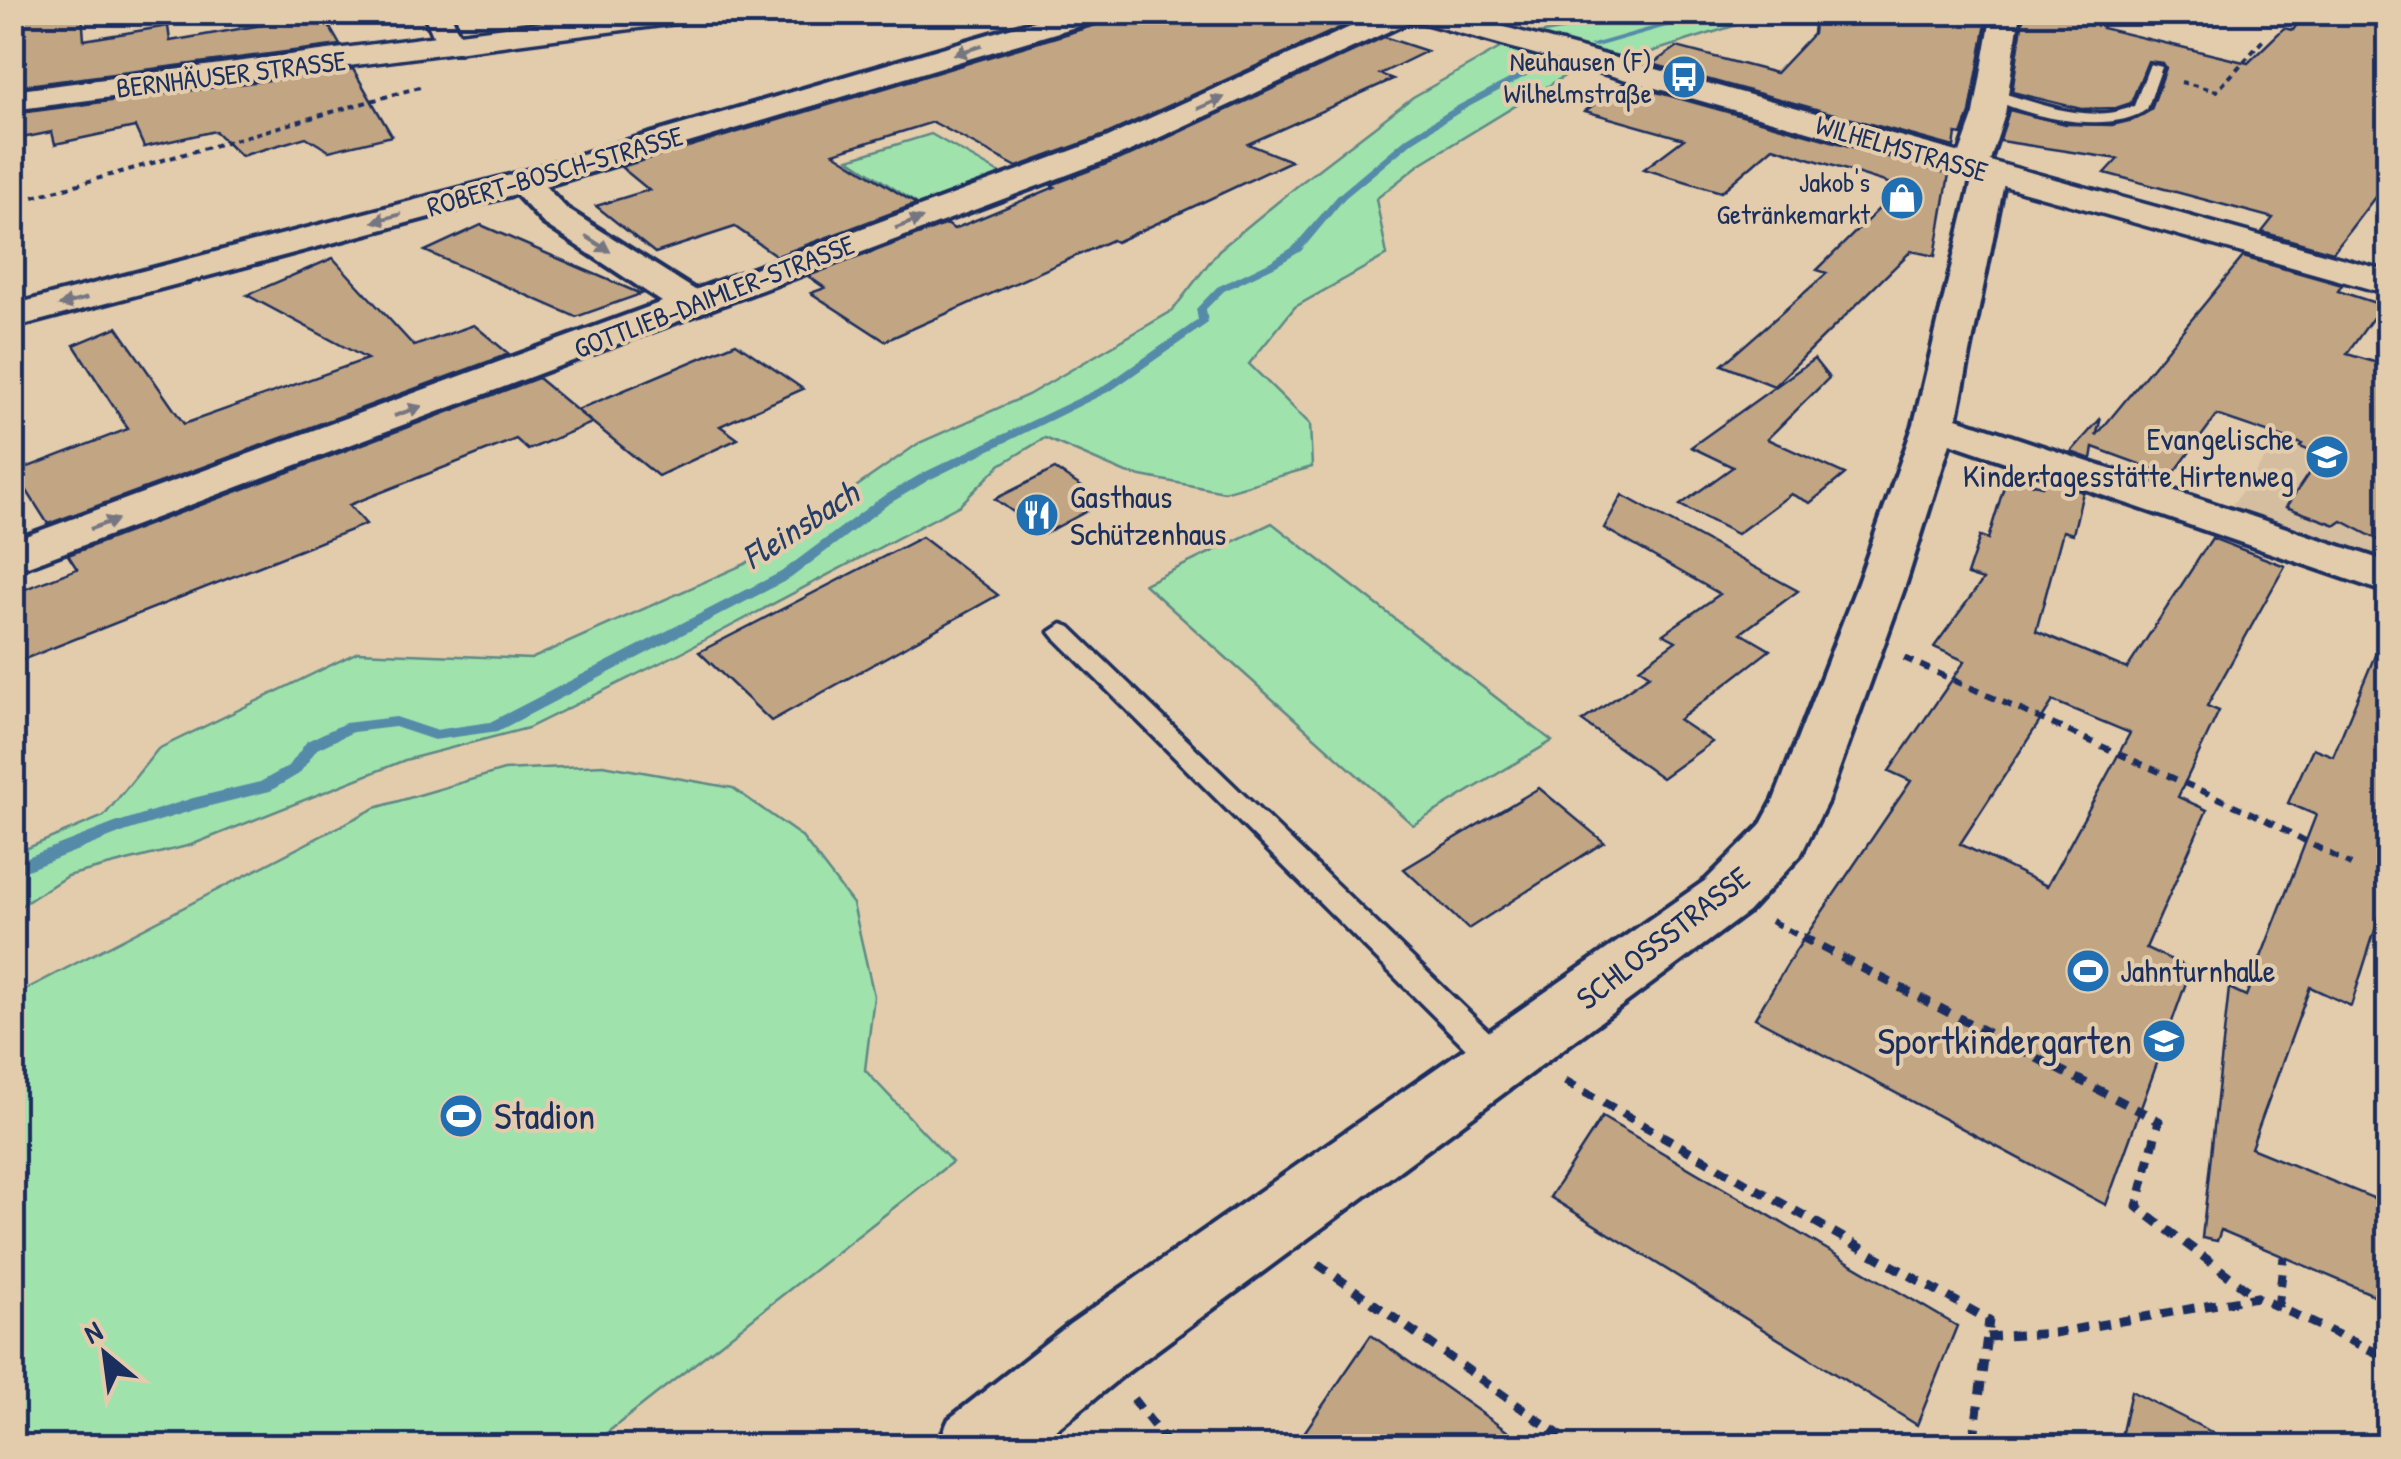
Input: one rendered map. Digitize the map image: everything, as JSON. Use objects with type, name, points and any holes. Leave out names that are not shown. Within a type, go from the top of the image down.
[{"type":"street","points":[[436,12],[450,46]]},
{"type":"street","name":"BERNHÄUSER STRASSE","points":[[12,102],[692,12]]},
{"type":"street","name":"ROBERT-BOSCH-STRASSE","points":[[12,318],[523,182],[1095,12]]},
{"type":"street","name":"GOTTLIEB-DAIMLER-STRASSE","points":[[12,558],[1117,144],[1407,12]]},
{"type":"street","name":"WILHELMSTRASSE","points":[[1416,12],[2388,283]]},
{"type":"street","name":"SCHLOSSSTRASSE","points":[[976,1446],[1096,1350],[1727,896],[1780,841],[1801,800],[1862,639],[1935,424],[1980,170],[1977,158],[2006,12]]},
{"type":"street","points":[[523,182],[555,216],[694,305]]},
{"type":"street","points":[[1935,424],[2388,578]]},
{"type":"lane","points":[[1992,94],[2080,116],[2126,117],[2140,109],[2152,71]]},
{"type":"lane","points":[[1062,632],[1507,1057]]},
{"type":"path","points":[[2152,71],[2217,91],[2264,38]]},
{"type":"path","points":[[12,203],[423,86]]},
{"type":"path","points":[[1862,639],[2256,816],[2351,865]]},
{"type":"path","points":[[1727,896],[2159,1121],[2137,1206],[2256,1298],[2388,1358]]},
{"type":"path","points":[[1507,1057],[1988,1320],[1973,1446]]},
{"type":"path","points":[[1268,1228],[1575,1446]]},
{"type":"path","points":[[2278,1307],[2284,1257]]},
{"type":"path","points":[[1987,1337],[2054,1333],[2256,1298]]},
{"type":"shaded area","name":"Evangelische Kindertagesstätte Hirtenweg","points":[[2315,387],[2388,409],[2388,560],[2232,505]]},
{"type":"green space","points":[[1657,13],[1761,13],[1746,22],[1623,61],[1532,35]]},
{"type":"green space","points":[[1507,44],[1581,66],[1420,164],[1376,199],[1387,255],[1295,307],[1249,364],[1310,424],[1312,467],[1224,492],[1126,473],[1045,438],[1000,465],[960,505],[682,652],[528,728],[405,760],[191,845],[67,876],[13,911],[13,854],[104,816],[158,749],[358,652],[531,659],[745,564],[919,443],[1028,395],[1172,311],[1219,250],[1307,178],[1413,97]]},
{"type":"green space","points":[[931,134],[1008,178],[928,211],[849,159]]},
{"type":"green space","points":[[1272,523],[1552,741],[1413,825],[1144,584]]},
{"type":"green space","name":"Stadion","points":[[603,765],[733,788],[801,836],[853,904],[874,996],[865,1070],[952,1162],[590,1446],[13,1446],[13,996],[375,808],[504,770]]},
{"type":"building","points":[[82,12],[84,40],[168,26],[170,41],[262,25],[259,12],[321,12],[340,45],[12,87],[12,21]]},
{"type":"building","points":[[1112,12],[1307,12],[1346,25],[1105,135],[1017,167],[933,122],[834,153],[916,204],[777,256],[735,227],[655,253],[596,206],[649,190],[621,167],[1106,22]]},
{"type":"building","points":[[1815,12],[1988,12],[1970,113],[1962,135],[1956,134],[1954,147],[1652,64],[1677,47],[1776,73],[1813,34]]},
{"type":"building","points":[[2024,12],[2110,12],[2102,28],[2248,63],[2284,28],[2293,30],[2306,12],[2388,12],[2388,180],[2333,252],[2262,232],[2273,218],[2105,173],[2118,159],[2000,141],[2009,110],[2066,124],[2112,125],[2133,120],[2151,110],[2166,68],[2163,63],[2148,61],[2131,103],[2116,108],[2081,109],[2012,92]]},
{"type":"building","points":[[1384,37],[1427,51],[1380,74],[1393,79],[1248,144],[1291,161],[1116,242],[1112,240],[885,341],[811,293],[825,288],[808,276],[947,224],[954,229],[1130,155]]},
{"type":"building","points":[[353,69],[392,136],[329,151],[306,137],[241,156],[215,131],[144,147],[135,127],[55,144],[52,132],[12,140],[12,114]]},
{"type":"building","points":[[1624,83],[1949,174],[1935,256],[1911,251],[1774,386],[1722,365],[1827,273],[1817,270],[1901,187],[1773,147],[1721,192],[1644,169],[1684,139],[1585,111]]},
{"type":"building","points":[[481,225],[641,294],[576,317],[425,251]]},
{"type":"building","points":[[2243,257],[2342,285],[2338,291],[2382,305],[2347,354],[2388,366],[2388,545],[2342,521],[2336,525],[2286,507],[2321,455],[2300,447],[2302,444],[2217,415],[2172,476],[2093,447],[2091,459],[2071,452],[2101,418],[2096,436]]},
{"type":"building","points":[[333,258],[414,346],[474,325],[509,354],[48,524],[15,472],[128,429],[74,345],[117,327],[184,424],[367,359],[247,295]]},
{"type":"building","points":[[736,343],[803,389],[720,426],[738,439],[658,476],[577,410]]},
{"type":"building","points":[[1814,359],[1829,378],[1767,439],[1845,474],[1810,503],[1791,494],[1737,534],[1680,505],[1733,467],[1691,447]]},
{"type":"building","points":[[538,378],[592,423],[528,450],[516,439],[349,505],[366,524],[12,664],[12,594],[77,569],[68,555]]},
{"type":"building","points":[[1055,469],[1104,502],[1044,534],[995,499]]},
{"type":"building","points":[[2007,477],[2042,486],[2048,480],[2083,492],[2073,534],[2063,531],[2036,631],[2127,669],[2212,538],[2285,566],[2207,706],[2219,711],[2178,797],[2207,810],[2146,948],[2191,969],[2106,1205],[1755,1018],[1911,781],[1889,771],[1965,661],[1934,647],[1983,580],[1967,575],[1980,536],[1988,539]],"holes":[[[2053,701],[2130,733],[2047,886],[1960,844]]]},
{"type":"building","points":[[1622,495],[1798,591],[1741,633],[1770,650],[1679,720],[1712,742],[1662,778],[1582,721],[1650,675],[1639,668],[1676,641],[1663,634],[1720,594],[1604,528]]},
{"type":"building","points":[[922,537],[998,595],[771,721],[699,652]]},
{"type":"building","points":[[2388,624],[2388,889],[2351,1006],[2310,987],[2251,1148],[2388,1204],[2388,1301],[2221,1230],[2217,1241],[2202,1238],[2229,988],[2246,996],[2316,815],[2288,803],[2313,748],[2333,756]]},
{"type":"building","points":[[1539,788],[1604,842],[1468,929],[1404,869]]},
{"type":"building","points":[[1602,1117],[1957,1326],[1917,1425],[1550,1197]]},
{"type":"building","points":[[1371,1335],[1528,1446],[1295,1446]]},
{"type":"building","points":[[2131,1391],[2239,1446],[2119,1446]]},
{"type":"waterway","name":"Fleinsbach","points":[[1593,45],[1715,12]]},
{"type":"waterway","name":"Fleinsbach","points":[[12,870],[121,827],[264,787],[294,770],[312,745],[350,727],[396,722],[434,735],[493,727],[786,575],[883,502],[925,477],[1108,388],[1204,321],[1201,309],[1221,289],[1297,249],[1342,196],[1386,157],[1462,107],[1541,66]]},
{"type":"place","name":"Neuhausen (F) Wilhelmstraße","points":[[1684,77]]},
{"type":"place","name":"Jakob's Getränkemarkt","points":[[1902,198]]},
{"type":"place","name":"Evangelische Kindertagesstätte Hirtenweg","points":[[2327,457]]},
{"type":"place","name":"Gasthaus Schützenhaus","points":[[1037,515]]},
{"type":"place","name":"Jahnturnhalle","points":[[2088,971]]},
{"type":"place","name":"Sportkindergarten","points":[[2164,1041]]},
{"type":"place","name":"Stadion","points":[[461,1116]]}]
